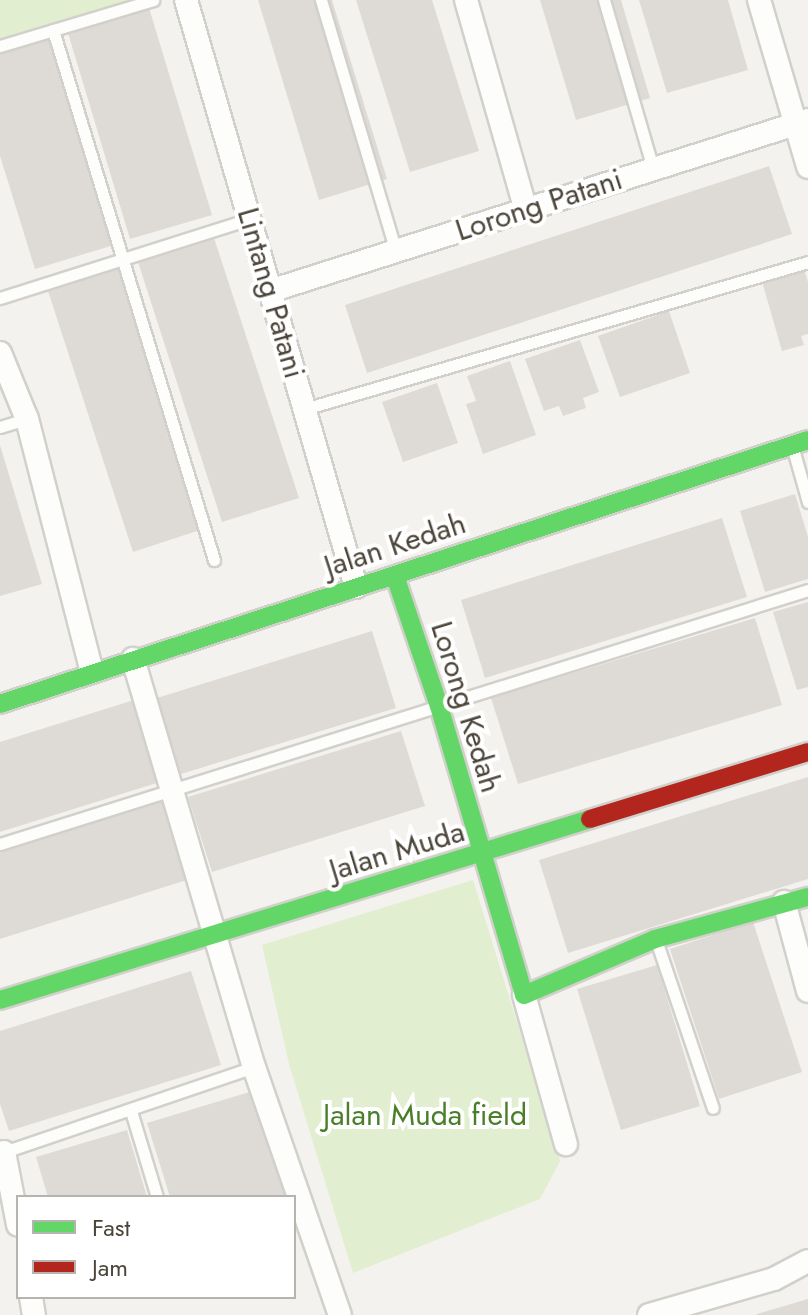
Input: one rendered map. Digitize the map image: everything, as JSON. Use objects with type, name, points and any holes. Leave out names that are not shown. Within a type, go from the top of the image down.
[{"type":"street","name":"Lintang Patani","points":[[186,0],[356,587]]},
{"type":"street","points":[[466,0],[526,210]]},
{"type":"street","points":[[759,0],[802,122],[808,167]]},
{"type":"street","name":"Lorong Patani","points":[[270,291],[802,122]]},
{"type":"street","points":[[0,353],[27,419],[92,672]]},
{"type":"street","name":"Jalan Kedah","points":[[0,704],[800,443]]},
{"type":"street","name":"Lorong Kedah","points":[[395,576],[439,706],[480,855],[524,995]]},
{"type":"street","points":[[133,659],[254,1067],[340,1315]]},
{"type":"street","name":"Jalan Muda","points":[[0,1000],[808,752]]},
{"type":"street","points":[[566,1144],[524,995],[655,939],[808,897]]},
{"type":"street","points":[[784,902],[808,991]]},
{"type":"street","points":[[1,1147],[16,1216]]},
{"type":"street","points":[[649,1315],[774,1279],[808,1261]]},
{"type":"lane","points":[[0,46],[153,0]]},
{"type":"lane","points":[[321,0],[396,251]]},
{"type":"lane","points":[[604,0],[653,169]]},
{"type":"lane","points":[[53,30],[214,560]]},
{"type":"lane","points":[[0,298],[249,219]]},
{"type":"lane","points":[[304,409],[808,262]]},
{"type":"lane","points":[[0,427],[27,419]]},
{"type":"lane","points":[[800,443],[808,502]]},
{"type":"lane","points":[[0,844],[808,590]]},
{"type":"lane","points":[[655,939],[713,1108]]},
{"type":"lane","points":[[1,1147],[131,1111],[254,1067]]},
{"type":"lane","points":[[131,1111],[156,1195]]},
{"type":"green space","points":[[0,0],[146,0],[0,45]]},
{"type":"green space","name":"Jalan Muda field","points":[[473,880],[560,1161],[540,1199],[353,1273],[289,1064],[262,945]]},
{"type":"building","points":[[258,0],[332,0],[387,179],[319,200]]},
{"type":"building","points":[[356,0],[432,0],[479,151],[410,172]]},
{"type":"building","points":[[540,0],[621,0],[650,98],[576,120]]},
{"type":"building","points":[[639,0],[728,0],[748,70],[667,93]]},
{"type":"building","points":[[149,8],[212,215],[130,239],[68,33]]},
{"type":"building","points":[[50,35],[114,245],[35,269],[0,156],[0,49]]},
{"type":"building","points":[[769,166],[792,234],[367,373],[345,305]]},
{"type":"building","points":[[214,238],[299,498],[222,522],[138,262]]},
{"type":"building","points":[[803,266],[808,282],[808,334],[801,336],[804,345],[782,351],[761,278]]},
{"type":"building","points":[[118,268],[203,529],[133,552],[48,291]]},
{"type":"building","points":[[669,311],[690,373],[620,397],[598,336]]},
{"type":"building","points":[[580,340],[599,392],[583,398],[586,408],[563,416],[559,406],[544,411],[525,359]]},
{"type":"building","points":[[510,361],[536,435],[483,454],[466,404],[476,401],[467,376]]},
{"type":"building","points":[[437,383],[458,443],[403,462],[382,402]]},
{"type":"building","points":[[0,445],[42,584],[0,596]]},
{"type":"building","points":[[795,494],[808,537],[808,579],[765,592],[740,511]]},
{"type":"building","points":[[722,518],[747,597],[485,678],[461,600]]},
{"type":"building","points":[[808,602],[808,687],[797,690],[773,612]]},
{"type":"building","points":[[755,618],[782,705],[518,784],[491,698]]},
{"type":"building","points":[[372,631],[396,708],[181,774],[157,698]]},
{"type":"building","points":[[134,700],[160,782],[0,832],[0,742]]},
{"type":"building","points":[[401,731],[425,806],[212,872],[188,797]]},
{"type":"building","points":[[808,777],[808,879],[568,953],[539,860]]},
{"type":"building","points":[[165,800],[190,879],[0,939],[0,852]]},
{"type":"building","points":[[753,922],[802,1072],[719,1099],[670,949]]},
{"type":"building","points":[[657,965],[700,1106],[621,1130],[577,989]]},
{"type":"building","points":[[191,971],[221,1065],[9,1131],[0,1104],[0,1031]]},
{"type":"building","points":[[256,1090],[288,1195],[169,1195],[147,1123]]},
{"type":"building","points":[[127,1130],[146,1195],[47,1195],[36,1157]]},
{"type":"building","points":[[808,1299],[808,1315],[757,1315],[757,1314]]},
{"type":"traffic: fast","points":[[0,704],[808,440]]},
{"type":"traffic: fast","points":[[395,576],[439,706],[524,995],[655,939],[808,897]]},
{"type":"traffic: fast","points":[[0,1000],[590,819]]},
{"type":"traffic: jam","points":[[590,819],[808,752]]}]
